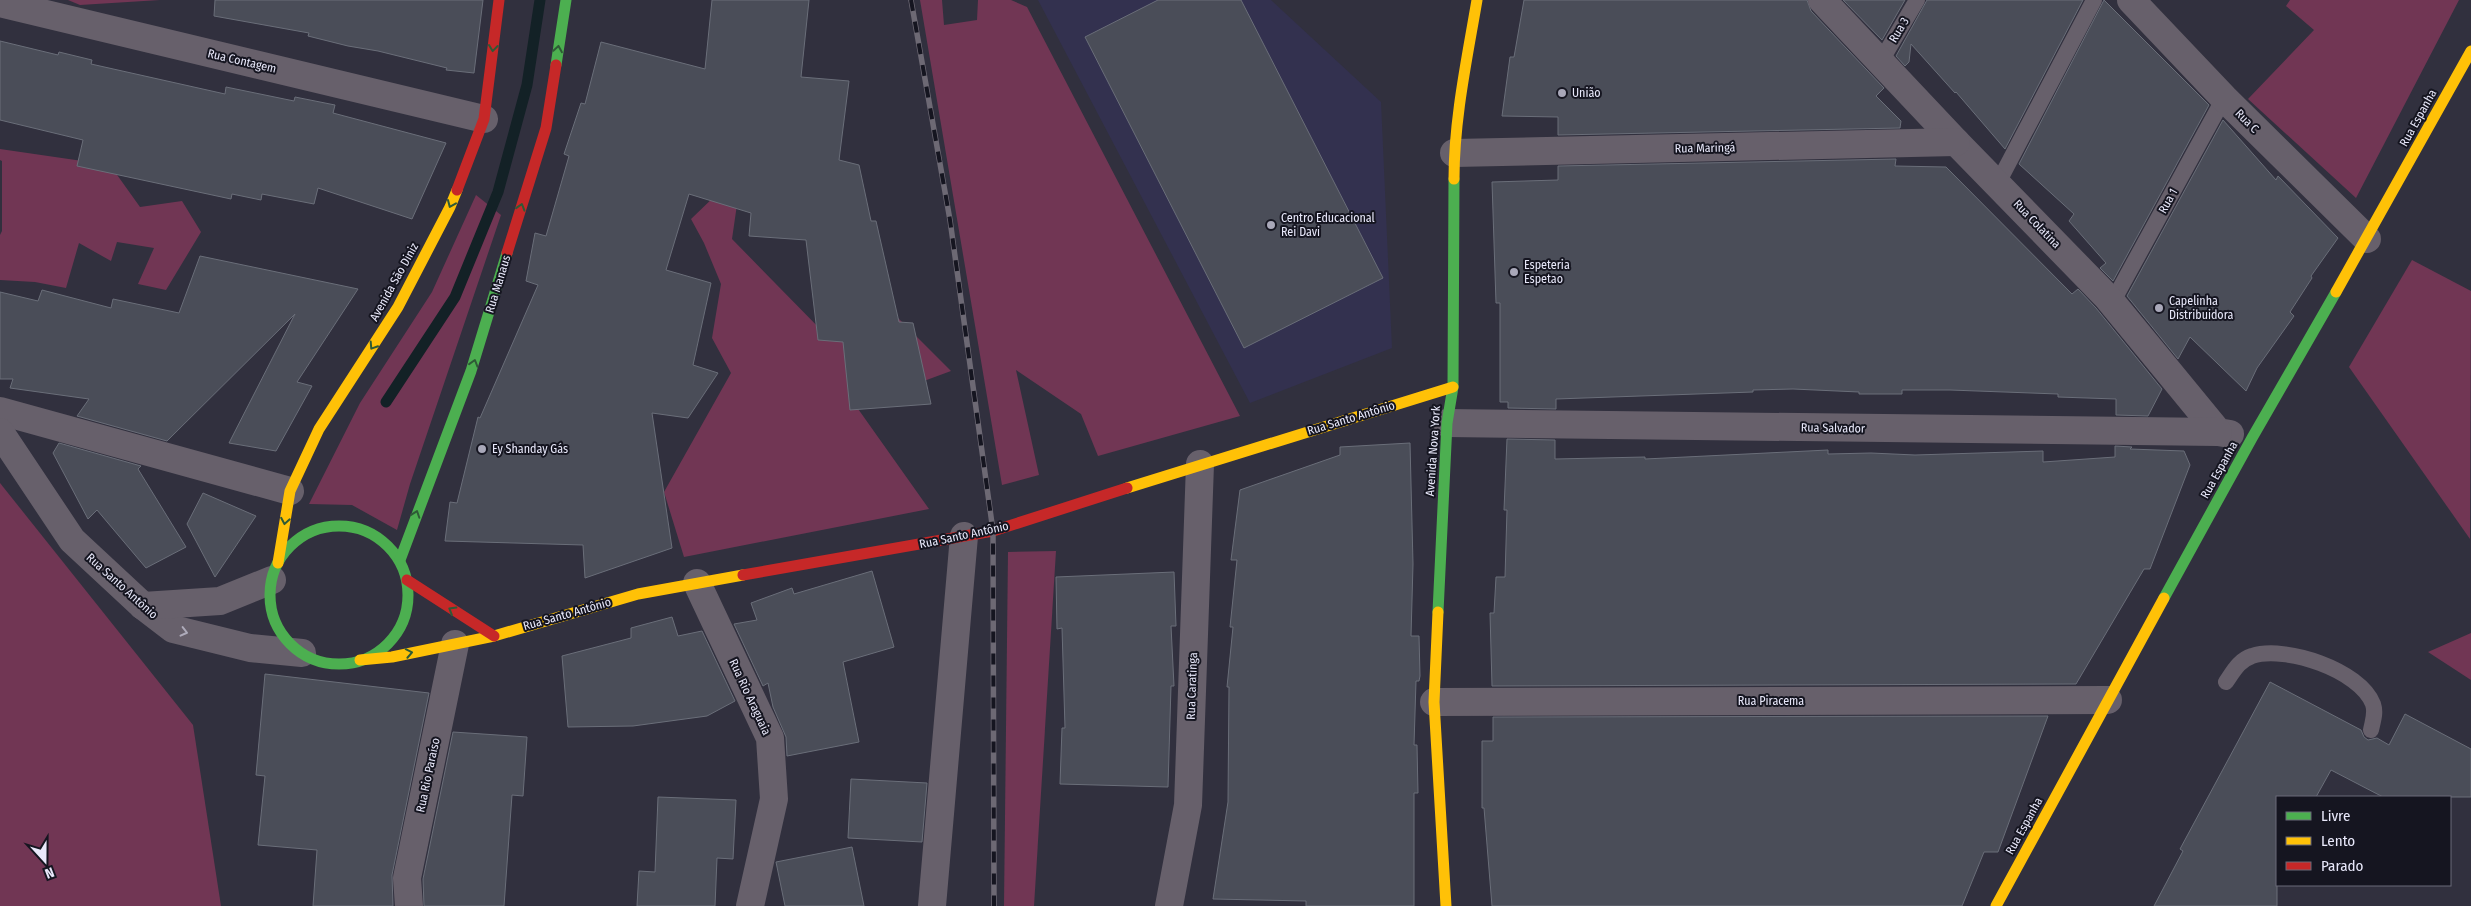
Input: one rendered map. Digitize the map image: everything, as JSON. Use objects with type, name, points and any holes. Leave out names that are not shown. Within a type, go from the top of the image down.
[{"type":"street","name":"Avenida São Diniz","points":[[275,571],[290,491],[319,429],[398,307],[450,207],[484,119],[499,0]]},
{"type":"street","name":"Rua Manaus","points":[[400,560],[471,371],[546,128],[566,0]]},
{"type":"street","name":"Avenida Nova York","points":[[1446,906],[1434,702],[1447,423],[1453,387],[1454,153],[1460,99],[1477,0]]},
{"type":"street","name":"Rua Colatina","points":[[1822,0],[2112,303],[2218,432]]},
{"type":"street","name":"Rua C","points":[[2131,0],[2224,98],[2367,239]]},
{"type":"street","name":"Rua Contagem","points":[[0,3],[484,119]]},
{"type":"street","name":"Rua Espanha","points":[[1996,906],[2252,438],[2367,239],[2471,51]]},
{"type":"street","name":"Rua Maringá","points":[[1454,153],[1956,142]]},
{"type":"street","name":"Rua Santo Antônio","points":[[360,660],[392,657],[494,636],[638,594],[993,532],[1200,464],[1453,387]]},
{"type":"street","points":[[0,411],[290,491]]},
{"type":"street","name":"Rua Salvador","points":[[1447,423],[2218,432]]},
{"type":"street","name":"Rua Santo Antônio","points":[[0,432],[72,540],[143,606],[173,629],[250,648],[302,653]]},
{"type":"street","points":[[2218,432],[2252,438]]},
{"type":"street","name":"Rua Caratinga","points":[[1169,906],[1188,805],[1200,464]]},
{"type":"street","points":[[349,526],[369,532],[381,540],[400,560],[407,580],[408,600],[404,620],[394,637],[379,652],[360,660],[345,663],[330,663],[316,660],[302,653],[289,642],[279,629],[272,613],[270,597],[275,571],[290,546],[308,533],[328,527],[349,526]]},
{"type":"street","points":[[932,906],[964,536]]},
{"type":"street","points":[[143,606],[220,601],[275,571]]},
{"type":"street","points":[[407,580],[494,636]]},
{"type":"street","name":"Rua Rio Araguaia","points":[[697,583],[770,738],[774,799],[750,906]]},
{"type":"street","name":"Rua Rio Paraíso","points":[[409,906],[407,878],[455,644]]},
{"type":"street","name":"Rua Piracema","points":[[1434,702],[2108,700]]},
{"type":"lane","name":"Rua 3","points":[[1881,61],[1917,0]]},
{"type":"lane","points":[[1998,183],[2094,0]]},
{"type":"lane","name":"Rua 1","points":[[2112,303],[2224,98]]},
{"type":"lane","points":[[2226,682],[2238,665],[2252,656],[2278,652],[2310,660],[2337,671],[2363,688],[2372,702],[2375,713],[2372,730]]},
{"type":"shaded area","points":[[68,0],[160,0],[80,5]]},
{"type":"shaded area","points":[[920,0],[942,0],[944,25],[977,20],[978,0],[1011,0],[1027,7],[1240,416],[1098,456],[1081,414],[1016,370],[1039,475],[1002,485]]},
{"type":"shaded area","name":"Centro Educacional Rei Davi","points":[[1038,0],[1271,0],[1381,102],[1392,348],[1250,403]]},
{"type":"shaded area","points":[[2290,0],[2459,0],[2356,198],[2248,99],[2314,30],[2286,6]]},
{"type":"shaded area","points":[[0,149],[110,165],[140,207],[182,201],[201,232],[166,290],[138,284],[154,248],[117,242],[111,261],[79,243],[66,288],[35,282],[0,280],[2,161],[0,160]]},
{"type":"shaded area","points":[[742,170],[732,239],[828,337],[896,316],[951,371],[856,406],[929,509],[684,557],[664,492],[731,373],[712,338],[721,284],[704,243],[691,219]]},
{"type":"shaded area","points":[[476,195],[501,215],[410,484],[397,530],[352,505],[309,504],[360,403],[432,292]]},
{"type":"shaded area","points":[[2412,260],[2471,291],[2470,539],[2349,367]]},
{"type":"shaded area","points":[[0,483],[193,725],[221,906],[0,906]]},
{"type":"shaded area","points":[[1056,551],[1034,906],[1004,906],[1008,552]]},
{"type":"shaded area","points":[[2471,633],[2471,680],[2428,652]]},
{"type":"building","points":[[215,0],[483,0],[474,73],[446,70],[447,68],[308,36],[309,33],[214,16]]},
{"type":"building","points":[[712,0],[809,0],[801,77],[849,81],[839,160],[859,165],[871,221],[876,221],[899,322],[913,323],[931,404],[850,410],[843,342],[818,340],[806,240],[749,236],[751,213],[689,194],[666,270],[711,283],[693,365],[718,373],[688,418],[652,413],[672,548],[585,578],[583,545],[445,541],[450,502],[457,503],[478,417],[480,418],[538,285],[526,281],[535,233],[546,236],[569,156],[564,154],[581,103],[585,104],[601,42],[705,69]]},
{"type":"building","name":"Centro Educacional Rei Davi","points":[[1158,0],[1241,0],[1383,278],[1244,348],[1085,37]]},
{"type":"building","points":[[1524,0],[1807,0],[1811,11],[1884,88],[1876,96],[1901,121],[1900,128],[1558,135],[1558,117],[1502,116],[1510,57],[1514,57]]},
{"type":"building","points":[[1843,0],[1905,0],[1882,40]]},
{"type":"building","points":[[1927,0],[2083,0],[2005,149],[1956,92],[1911,44],[1909,62],[1905,66],[1896,56]]},
{"type":"building","points":[[2104,0],[2209,105],[2113,281],[2100,268],[2106,263],[2069,221],[2074,214],[2019,164]]},
{"type":"building","points":[[0,41],[58,55],[59,52],[92,60],[91,64],[225,94],[226,87],[294,101],[295,97],[335,105],[333,113],[446,143],[412,219],[318,188],[314,204],[262,194],[261,200],[232,194],[231,199],[77,166],[83,140],[0,120]]},
{"type":"building","points":[[2223,120],[2276,180],[2278,176],[2338,238],[2311,276],[2312,278],[2290,312],[2294,316],[2257,368],[2246,391],[2190,337],[2178,359],[2127,296]]},
{"type":"building","points":[[1896,159],[1895,166],[1946,167],[2072,294],[2078,289],[2096,308],[2162,389],[2148,416],[2116,415],[2116,399],[2058,397],[2058,394],[1950,390],[1902,390],[1902,394],[1859,394],[1859,392],[1793,389],[1556,399],[1556,409],[1508,408],[1508,402],[1500,402],[1500,303],[1496,303],[1492,182],[1558,180],[1558,166]]},
{"type":"building","points":[[200,256],[358,289],[297,382],[312,386],[276,451],[229,443],[295,314],[167,441],[77,416],[89,399],[10,388],[13,379],[0,379],[0,292],[38,301],[42,290],[111,308],[113,299],[179,313]]},
{"type":"building","points":[[1507,439],[1555,440],[1555,459],[1645,457],[1645,459],[1828,450],[1828,454],[1915,455],[2043,451],[2043,462],[2115,457],[2115,446],[2132,447],[2130,449],[2184,451],[2190,465],[2150,569],[2144,569],[2076,684],[1492,686],[1490,613],[1494,613],[1496,577],[1505,577],[1507,510],[1504,510]]},
{"type":"building","points":[[59,443],[141,466],[138,469],[186,547],[146,568],[97,510],[88,519],[53,453]]},
{"type":"building","points":[[1410,443],[1413,564],[1411,636],[1419,636],[1420,676],[1419,681],[1416,681],[1414,745],[1417,745],[1418,793],[1414,793],[1414,906],[1306,906],[1306,901],[1213,899],[1228,802],[1229,687],[1227,687],[1233,627],[1230,627],[1237,560],[1231,560],[1240,490],[1340,455],[1340,447]]},
{"type":"building","points":[[203,493],[256,516],[215,577],[187,524]]},
{"type":"building","points":[[872,571],[894,647],[843,662],[859,742],[787,756],[786,737],[773,707],[768,683],[763,686],[734,624],[757,620],[751,603],[792,588],[794,594]]},
{"type":"building","points":[[1174,572],[1176,626],[1171,626],[1174,686],[1171,686],[1168,787],[1060,784],[1062,728],[1065,728],[1062,628],[1057,629],[1056,577]]},
{"type":"building","points":[[672,617],[678,636],[702,631],[735,701],[707,716],[633,726],[568,727],[562,656],[631,638],[631,628]]},
{"type":"building","points":[[265,674],[429,693],[392,875],[393,906],[313,906],[317,850],[258,845],[265,776],[256,775]]},
{"type":"building","points":[[2270,682],[2361,730],[2364,737],[2368,740],[2377,738],[2389,745],[2405,714],[2471,749],[2471,797],[2381,796],[2331,770],[2317,796],[2276,796],[2277,906],[2154,906],[2183,851],[2180,849]]},
{"type":"building","points":[[2048,716],[1998,852],[1984,852],[1962,906],[1492,906],[1484,808],[1482,808],[1482,741],[1493,741],[1493,717]]},
{"type":"building","points":[[453,732],[527,737],[523,796],[512,795],[504,906],[424,906],[423,879]]},
{"type":"building","points":[[851,779],[927,783],[922,842],[848,838]]},
{"type":"building","points":[[658,797],[736,800],[733,859],[717,858],[715,906],[637,906],[639,871],[655,872]]},
{"type":"building","points":[[852,847],[864,906],[785,906],[776,862]]},
{"type":"waterway","points":[[386,402],[455,297],[498,192],[527,85],[540,0]]},
{"type":"railway","points":[[911,0],[950,220],[993,531],[994,906]]},
{"type":"traffic: fast","points":[[556,65],[566,0]]},
{"type":"traffic: fast","points":[[1438,612],[1447,423],[1453,387],[1454,179]]},
{"type":"traffic: fast","points":[[400,560],[471,371],[507,253]]},
{"type":"traffic: fast","points":[[2164,598],[2252,438],[2336,292]]},
{"type":"traffic: fast","points":[[339,526],[365,531],[388,546],[403,569],[408,595],[403,621],[388,644],[365,659],[339,664],[313,659],[290,644],[275,621],[270,595],[275,569],[290,546],[313,531],[339,526]]},
{"type":"traffic: slow","points":[[1454,179],[1456,134],[1477,0]]},
{"type":"traffic: slow","points":[[2336,292],[2471,51]]},
{"type":"traffic: slow","points":[[278,563],[290,491],[319,429],[398,307],[457,190]]},
{"type":"traffic: slow","points":[[1127,488],[1453,387]]},
{"type":"traffic: slow","points":[[360,660],[392,657],[494,636],[638,594],[743,575]]},
{"type":"traffic: slow","points":[[1996,906],[2164,598]]},
{"type":"traffic: slow","points":[[1438,612],[1434,702],[1446,906]]},
{"type":"traffic: jam","points":[[457,190],[484,119],[499,0]]},
{"type":"traffic: jam","points":[[507,253],[546,128],[556,65]]},
{"type":"traffic: jam","points":[[743,575],[993,531],[1127,488]]},
{"type":"traffic: jam","points":[[407,580],[494,636]]},
{"type":"place","name":"União","points":[[1562,93]]},
{"type":"place","name":"Centro Educacional Rei Davi","points":[[1271,225]]},
{"type":"place","name":"Espeteria Espetao","points":[[1514,272]]},
{"type":"place","name":"Capelinha Distribuidora","points":[[2159,308]]},
{"type":"place","name":"Ey Shanday Gás","points":[[482,449]]}]
